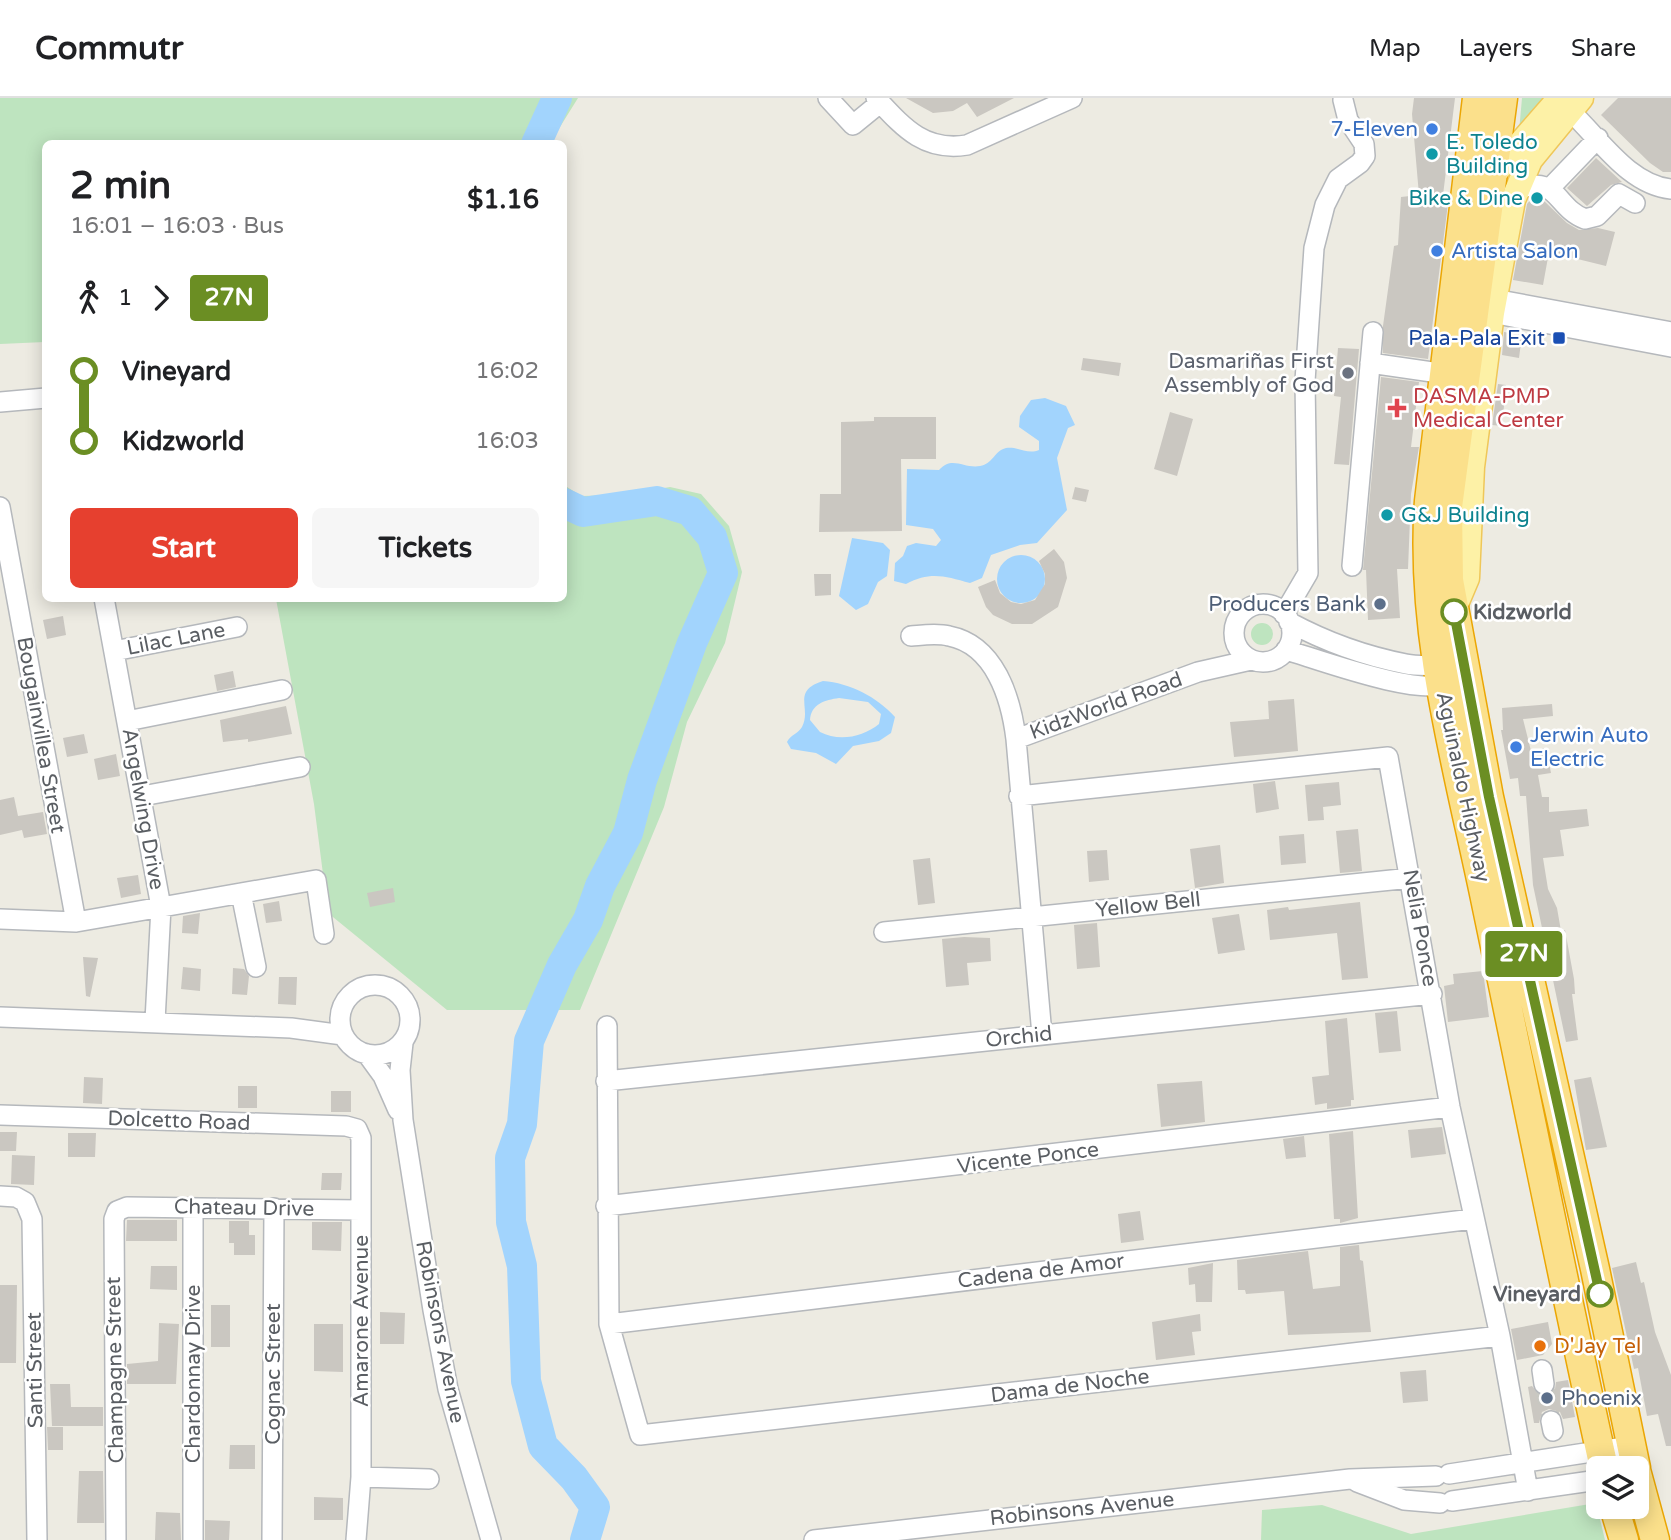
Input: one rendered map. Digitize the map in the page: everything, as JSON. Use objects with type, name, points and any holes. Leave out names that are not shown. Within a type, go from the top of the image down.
[{"type":"highway","name":"Aguinaldo Highway","points":[[1477,98],[1426,545],[1429,605],[1448,675],[1633,1456]]},
{"type":"highway","name":"Aguinaldo Highway","points":[[1503,98],[1503,184],[1448,507],[1447,564],[1453,611],[1448,675],[1601,1456]]},
{"type":"highway","name":"Aguinaldo Highway","points":[[1649,1518],[1655,1540]]},
{"type":"highway","points":[[1618,1519],[1624,1540]]},
{"type":"main road","points":[[1503,184],[1571,103]]},
{"type":"main road","name":"Aguinaldo Highway","points":[[1453,611],[1467,578],[1469,491],[1493,306],[1503,184]]},
{"type":"street","points":[[828,98],[853,125],[878,100],[908,133],[923,141],[954,147],[967,145],[1072,98]]},
{"type":"street","points":[[1343,100],[1348,120],[1364,144],[1365,156],[1338,179],[1325,205],[1316,238],[1306,381],[1308,573],[1286,618],[1291,636],[1286,650],[1270,661],[1244,653],[1234,629],[1242,613],[1250,607],[1268,605],[1286,618],[1356,661]]},
{"type":"street","points":[[1571,103],[1598,138],[1644,183],[1671,189]]},
{"type":"street","points":[[1550,188],[1598,138]]},
{"type":"street","points":[[1503,184],[1530,184],[1550,188],[1585,219],[1597,216],[1619,194],[1635,203]]},
{"type":"street","points":[[1493,306],[1671,332]]},
{"type":"street","points":[[1493,306],[1671,347]]},
{"type":"street","points":[[1352,566],[1373,332]]},
{"type":"street","points":[[1370,363],[1446,374]]},
{"type":"street","points":[[0,402],[42,398]]},
{"type":"street","name":"Bougainvillea Street","points":[[0,507],[76,922]]},
{"type":"street","name":"Angelwing Drive","points":[[105,602],[161,907],[155,1021]]},
{"type":"street","name":"Lilac Lane","points":[[114,651],[237,626]]},
{"type":"street","name":"KidzWorld Road","points":[[911,636],[953,636],[982,653],[1007,693],[1016,738],[1244,653]]},
{"type":"street","points":[[1286,650],[1356,661],[1410,665],[1448,675]]},
{"type":"street","points":[[127,721],[282,690]]},
{"type":"street","points":[[1016,738],[1042,1035]]},
{"type":"street","name":"Nelia Ponce","points":[[1019,796],[1388,757],[1450,1107],[1500,1336],[1528,1492]]},
{"type":"street","points":[[142,796],[300,767]]},
{"type":"street","name":"Yellow Bell","points":[[884,932],[1411,878]]},
{"type":"street","points":[[0,919],[76,922],[316,880],[324,934]]},
{"type":"street","points":[[241,893],[256,967]]},
{"type":"street","points":[[385,985],[404,999],[410,1010],[411,1021],[403,1043],[387,1054],[367,1055],[349,1044],[343,1035],[340,1013],[352,993],[362,987],[385,985]]},
{"type":"street","name":"Orchid","points":[[606,1081],[1432,994]]},
{"type":"street","points":[[291,1028],[340,1013]]},
{"type":"street","points":[[0,1017],[291,1028],[343,1035]]},
{"type":"street","points":[[607,1026],[606,1206],[609,1324]]},
{"type":"street","name":"Robinsons Avenue","points":[[403,1043],[400,1070],[403,1120],[448,1389],[491,1540]]},
{"type":"street","name":"Robinsons Avenue","points":[[367,1055],[383,1076],[403,1120]]},
{"type":"street","name":"Vicente Ponce","points":[[606,1206],[1450,1107]]},
{"type":"street","name":"Dolcetto Road","points":[[0,1115],[346,1126],[357,1129]]},
{"type":"street","name":"Amarone Avenue","points":[[356,1540],[362,1477],[361,1138],[357,1129]]},
{"type":"street","name":"Santi Street","points":[[0,1196],[16,1197],[25,1202],[32,1219],[37,1540]]},
{"type":"street","name":"Chateau Drive","points":[[127,1207],[361,1210]]},
{"type":"street","name":"Champagne Street","points":[[116,1540],[114,1219],[117,1211],[127,1207]]},
{"type":"street","name":"Chardonnay Drive","points":[[193,1540],[194,1208]]},
{"type":"street","name":"Cognac Street","points":[[272,1540],[274,1208]]},
{"type":"street","name":"Cadena de Amor","points":[[609,1324],[1473,1219]]},
{"type":"street","name":"Dama de Noche","points":[[609,1324],[640,1435],[1500,1336]]},
{"type":"street","name":"Robinsons Avenue","points":[[814,1540],[1350,1479],[1443,1475],[1523,1463],[1586,1461]]},
{"type":"street","points":[[362,1477],[429,1479]]},
{"type":"street","name":"Robinsons Avenue","points":[[1350,1479],[1404,1500],[1446,1502],[1586,1482]]},
{"type":"street","name":"Amarone Avenue","points":[[360,1514],[369,1540]]},
{"type":"green space","points":[[0,98],[578,98],[552,140],[42,140],[42,342],[0,344]]},
{"type":"green space","points":[[1522,98],[1545,98],[1519,132]]},
{"type":"green space","points":[[567,487],[581,496],[623,495],[670,487],[701,494],[729,526],[742,572],[725,643],[687,722],[664,807],[580,1010],[447,1010],[328,913],[314,804],[277,602],[567,602]]},
{"type":"green space","points":[[1262,623],[1270,626],[1273,634],[1270,642],[1262,645],[1254,642],[1251,634],[1254,626]]},
{"type":"green space","points":[[1322,1505],[1411,1534],[1586,1505],[1586,1519],[1600,1519],[1605,1540],[1261,1540],[1262,1510]]},
{"type":"water","points":[[1045,398],[1066,406],[1075,425],[1068,428],[1057,458],[1067,510],[1037,543],[1020,545],[991,555],[982,578],[970,583],[938,576],[923,577],[906,584],[894,581],[895,563],[903,556],[907,546],[916,543],[936,546],[941,540],[933,529],[906,525],[907,469],[939,470],[949,463],[980,466],[1006,448],[1030,452],[1039,450],[1039,441],[1019,427],[1020,416],[1031,400]]},
{"type":"water","points":[[852,538],[883,543],[890,550],[887,576],[878,582],[868,604],[856,610],[839,596]]},
{"type":"water","points":[[1021,555],[1030,556],[1038,562],[1044,570],[1044,588],[1038,596],[1030,602],[1021,603],[1012,602],[1004,596],[998,588],[997,579],[998,570],[1004,562],[1012,556]]},
{"type":"water","points":[[823,681],[833,682],[871,697],[895,717],[891,733],[879,741],[853,746],[836,764],[816,753],[791,749],[787,742],[802,727],[805,695],[813,685]],"holes":[[[839,698],[868,702],[881,714],[879,724],[858,735],[827,735],[820,732],[810,720],[813,710],[829,700]]]},
{"type":"building","points":[[906,98],[1014,98],[977,117],[967,103],[953,111],[933,113]]},
{"type":"building","points":[[1414,98],[1455,98],[1443,195],[1449,196],[1428,359],[1383,353],[1383,326],[1394,246],[1398,245],[1401,197],[1419,195],[1412,114]]},
{"type":"building","points":[[1618,98],[1671,98],[1671,172],[1663,172],[1650,163],[1601,115]]},
{"type":"building","points":[[1596,158],[1622,182],[1611,185],[1587,206],[1567,188]]},
{"type":"building","points":[[1532,198],[1542,199],[1567,223],[1579,230],[1598,228],[1615,232],[1606,266],[1549,252],[1543,285],[1513,280],[1527,204]]},
{"type":"building","points":[[1504,332],[1522,335],[1519,358],[1502,355]]},
{"type":"building","points":[[1338,348],[1359,349],[1349,465],[1334,464],[1341,397],[1334,396]]},
{"type":"building","points":[[1083,358],[1121,363],[1119,376],[1081,370]]},
{"type":"building","points":[[1381,377],[1419,382],[1411,447],[1419,447],[1411,494],[1408,569],[1397,569],[1400,618],[1368,620],[1366,570],[1363,570]]},
{"type":"building","points":[[1498,384],[1506,385],[1502,426],[1492,425]]},
{"type":"building","points":[[1170,412],[1193,419],[1177,476],[1154,469]]},
{"type":"building","points":[[874,417],[936,417],[936,459],[901,459],[902,531],[819,532],[820,494],[841,494],[841,422],[874,421]]},
{"type":"building","points":[[1075,487],[1089,490],[1086,502],[1072,499]]},
{"type":"building","points":[[1054,549],[1064,562],[1067,578],[1058,607],[1032,624],[1012,624],[993,615],[986,607],[978,587],[995,580],[1000,593],[1011,602],[1021,604],[1035,600],[1045,584],[1045,574],[1039,561]]},
{"type":"building","points":[[814,574],[831,574],[831,595],[815,596]]},
{"type":"building","points":[[63,616],[66,635],[47,639],[43,620]]},
{"type":"building","points":[[233,671],[236,687],[217,691],[214,675]]},
{"type":"building","points":[[1294,699],[1298,751],[1234,757],[1230,722],[1269,719],[1268,701]]},
{"type":"building","points":[[1552,704],[1553,716],[1523,719],[1531,751],[1546,748],[1551,773],[1538,775],[1542,797],[1549,797],[1549,812],[1587,809],[1589,826],[1560,830],[1564,856],[1543,858],[1548,889],[1557,908],[1561,931],[1565,930],[1574,979],[1575,994],[1572,994],[1578,1040],[1566,1042],[1533,885],[1526,796],[1520,796],[1518,778],[1510,779],[1501,730],[1502,708]]},
{"type":"building","points":[[286,706],[292,734],[248,742],[248,739],[223,742],[220,720]]},
{"type":"building","points":[[84,734],[88,753],[67,757],[63,738]]},
{"type":"building","points":[[116,754],[120,776],[98,780],[94,759]]},
{"type":"building","points":[[1275,781],[1279,809],[1256,813],[1253,784]]},
{"type":"building","points":[[1339,782],[1341,805],[1323,807],[1324,820],[1308,821],[1305,785]]},
{"type":"building","points":[[14,797],[18,816],[43,812],[47,834],[24,838],[22,830],[0,835],[0,800]]},
{"type":"building","points":[[1358,829],[1362,871],[1340,873],[1336,831]]},
{"type":"building","points":[[1304,834],[1306,863],[1281,865],[1279,836]]},
{"type":"building","points":[[1220,845],[1224,883],[1195,888],[1190,849]]},
{"type":"building","points":[[1107,850],[1109,880],[1089,882],[1087,851]]},
{"type":"building","points":[[930,858],[935,903],[918,905],[913,860]]},
{"type":"building","points":[[138,875],[141,894],[121,898],[117,878]]},
{"type":"building","points":[[393,888],[395,902],[370,907],[367,893]]},
{"type":"building","points":[[279,901],[282,921],[266,923],[263,904]]},
{"type":"building","points":[[1360,902],[1368,978],[1342,980],[1337,933],[1270,940],[1267,910]]},
{"type":"building","points":[[200,913],[198,934],[182,933],[183,916]]},
{"type":"building","points":[[1239,914],[1245,950],[1218,954],[1212,918]]},
{"type":"building","points":[[1097,923],[1100,967],[1077,969],[1074,925]]},
{"type":"building","points":[[990,938],[991,961],[967,963],[969,985],[946,987],[942,939]]},
{"type":"building","points":[[83,957],[98,958],[90,997],[86,996]]},
{"type":"building","points":[[183,967],[201,969],[200,991],[181,989]]},
{"type":"building","points":[[233,968],[244,969],[249,976],[247,995],[232,994]]},
{"type":"building","points":[[1483,971],[1489,1017],[1448,1022],[1444,986],[1454,984],[1453,974]]},
{"type":"building","points":[[279,977],[297,977],[296,1005],[278,1004]]},
{"type":"building","points":[[1397,1011],[1401,1051],[1379,1053],[1375,1013]]},
{"type":"building","points":[[1347,1018],[1354,1100],[1351,1100],[1351,1106],[1327,1109],[1327,1103],[1315,1105],[1312,1077],[1329,1075],[1325,1021]]},
{"type":"building","points":[[84,1077],[103,1078],[102,1104],[83,1103]]},
{"type":"building","points":[[1591,1077],[1607,1147],[1586,1150],[1574,1080]]},
{"type":"building","points":[[1202,1081],[1205,1122],[1161,1127],[1157,1084]]},
{"type":"building","points":[[238,1086],[257,1086],[257,1108],[238,1108]]},
{"type":"building","points":[[331,1091],[351,1091],[351,1112],[331,1112]]},
{"type":"building","points":[[1442,1127],[1446,1154],[1411,1158],[1408,1130]]},
{"type":"building","points":[[1353,1131],[1358,1218],[1340,1223],[1340,1219],[1334,1219],[1329,1134]]},
{"type":"building","points":[[0,1132],[17,1132],[16,1151],[0,1151]]},
{"type":"building","points":[[68,1133],[96,1133],[95,1157],[68,1157]]},
{"type":"building","points":[[1304,1136],[1306,1157],[1286,1159],[1283,1139]]},
{"type":"building","points":[[12,1155],[35,1156],[34,1185],[11,1184]]},
{"type":"building","points":[[322,1173],[342,1173],[341,1190],[321,1190]]},
{"type":"building","points":[[1140,1211],[1144,1240],[1121,1243],[1118,1214]]},
{"type":"building","points":[[127,1220],[177,1220],[177,1241],[126,1241]]},
{"type":"building","points":[[229,1221],[249,1221],[249,1235],[255,1235],[255,1255],[234,1255],[234,1243],[229,1243]]},
{"type":"building","points":[[312,1222],[342,1222],[341,1251],[312,1250]]},
{"type":"building","points":[[1359,1245],[1371,1332],[1288,1335],[1284,1291],[1246,1294],[1245,1290],[1238,1290],[1237,1260],[1308,1251],[1313,1289],[1340,1286],[1340,1247]]},
{"type":"building","points":[[1636,1262],[1641,1283],[1644,1282],[1655,1332],[1671,1375],[1671,1446],[1666,1446],[1658,1414],[1647,1416],[1638,1368],[1634,1369],[1612,1268]]},
{"type":"building","points":[[1213,1263],[1212,1302],[1196,1302],[1195,1284],[1189,1285],[1188,1268]]},
{"type":"building","points":[[151,1266],[177,1266],[177,1290],[150,1289]]},
{"type":"building","points":[[0,1285],[17,1285],[16,1363],[0,1363]]},
{"type":"building","points":[[211,1305],[230,1305],[230,1347],[211,1347]]},
{"type":"building","points":[[380,1312],[405,1313],[404,1344],[380,1344]]},
{"type":"building","points":[[1200,1314],[1201,1331],[1192,1332],[1195,1355],[1156,1360],[1152,1322]]},
{"type":"building","points":[[1548,1322],[1552,1344],[1543,1355],[1517,1360],[1511,1329]]},
{"type":"building","points":[[159,1323],[179,1324],[176,1384],[127,1384],[127,1364],[158,1361]]},
{"type":"building","points":[[314,1324],[343,1324],[343,1372],[314,1371]]},
{"type":"building","points":[[1426,1370],[1428,1401],[1403,1403],[1400,1372]]},
{"type":"building","points":[[1568,1380],[1575,1417],[1563,1419],[1560,1412],[1549,1409],[1542,1412],[1539,1423],[1534,1423],[1528,1387],[1532,1386],[1539,1395],[1546,1396],[1555,1389],[1556,1382]]},
{"type":"building","points":[[50,1384],[70,1384],[71,1407],[103,1407],[103,1426],[52,1426]]},
{"type":"building","points":[[47,1427],[63,1427],[63,1450],[48,1450]]},
{"type":"building","points":[[230,1445],[255,1445],[255,1469],[229,1469]]},
{"type":"building","points":[[79,1471],[103,1471],[104,1523],[77,1523]]},
{"type":"building","points":[[314,1497],[343,1498],[343,1520],[314,1520]]},
{"type":"building","points":[[156,1512],[180,1513],[181,1540],[155,1540]]},
{"type":"building","points":[[205,1520],[230,1521],[229,1540],[205,1540]]},
{"type":"waterway","points":[[538,140],[557,98]]},
{"type":"waterway","points":[[567,504],[583,512],[657,501],[690,511],[712,537],[723,573],[692,643],[642,780],[628,833],[600,886],[588,920],[562,965],[529,1041],[522,1124],[510,1158],[511,1222],[522,1266],[526,1381],[543,1446],[574,1478],[595,1507],[585,1540]]},
{"type":"tunnel","points":[[1544,1384],[1551,1421]]},
{"type":"bus line","name":"27N","points":[[1454,612],[1489,797],[1600,1294]]},
{"type":"place","name":"7-Eleven","points":[[1432,129]]},
{"type":"place","name":"E. Toledo Building","points":[[1432,154]]},
{"type":"place","name":"Bike & Dine","points":[[1537,198]]},
{"type":"place","name":"Artista Salon","points":[[1437,251]]},
{"type":"place","name":"Pala-Pala Exit","points":[[1559,338]]},
{"type":"place","name":"Dasmariñas First Assembly of God","points":[[1348,373]]},
{"type":"place","name":"DASMA-PMP Medical Center","points":[[1397,408]]},
{"type":"place","name":"G&J Building","points":[[1387,515]]},
{"type":"place","name":"Producers Bank","points":[[1380,604]]},
{"type":"place","name":"Kidzworld","points":[[1454,612]]},
{"type":"place","name":"Jerwin Auto Electric","points":[[1516,747]]},
{"type":"place","name":"Vineyard","points":[[1600,1294]]},
{"type":"place","name":"D'Jay Tel","points":[[1540,1346]]},
{"type":"place","name":"Phoenix","points":[[1547,1398]]}]
